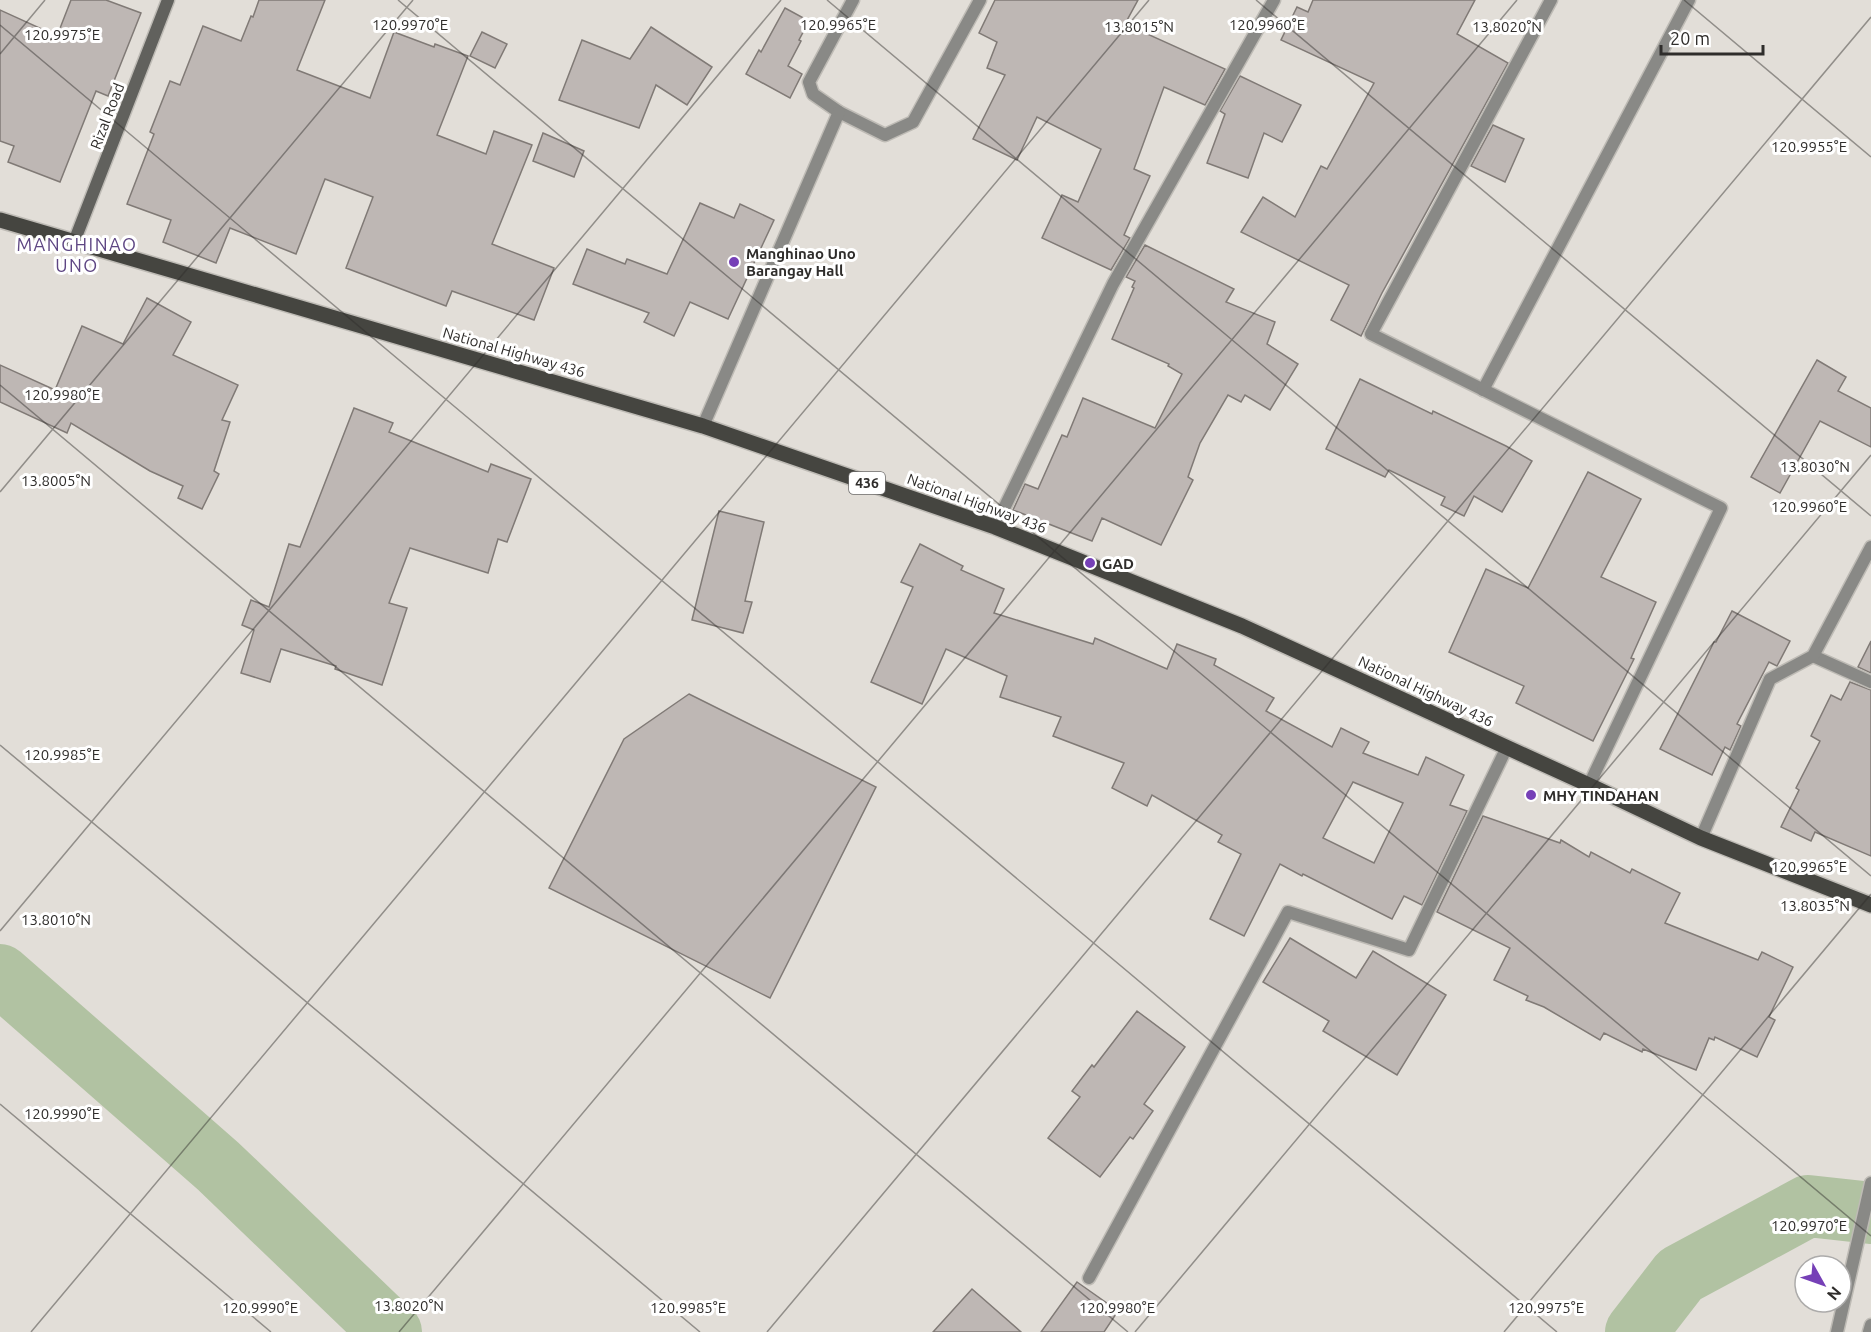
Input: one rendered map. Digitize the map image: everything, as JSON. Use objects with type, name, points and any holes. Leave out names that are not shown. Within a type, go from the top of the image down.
[{"type":"main road","name":"National Highway 436","points":[[0,220],[704,426],[995,527],[1242,626],[1701,838],[1871,905]]},
{"type":"street","name":"Rizal Road","points":[[74,242],[168,0]]},
{"type":"street","points":[[853,0],[809,82],[813,94],[839,112],[885,135],[913,122],[980,0]]},
{"type":"street","points":[[995,527],[1113,284],[1274,0]]},
{"type":"street","points":[[1551,0],[1371,334],[1722,508],[1589,785]]},
{"type":"street","points":[[1483,390],[1689,0]]},
{"type":"street","points":[[704,426],[839,112]]},
{"type":"street","points":[[1701,838],[1770,679],[1813,656],[1871,547]]},
{"type":"street","points":[[1813,656],[1871,682]]},
{"type":"street","points":[[1089,1278],[1288,912],[1409,950],[1507,747]]},
{"type":"street","points":[[1838,1328],[1871,1184]]},
{"type":"building","points":[[71,0],[106,0],[141,13],[108,96],[96,91],[60,182],[8,162],[14,146],[0,141],[0,10],[57,36]]},
{"type":"building","points":[[259,0],[325,0],[297,70],[370,98],[394,32],[434,47],[435,44],[468,56],[437,135],[486,154],[494,131],[532,145],[492,244],[554,268],[534,320],[452,291],[446,306],[346,268],[373,197],[325,179],[296,254],[230,228],[216,263],[163,242],[171,220],[127,204],[154,134],[150,132],[170,81],[180,85],[203,26],[241,41]]},
{"type":"building","points":[[995,0],[1138,0],[1125,24],[1225,69],[1205,105],[1164,87],[1134,169],[1150,176],[1124,235],[1130,238],[1111,270],[1042,238],[1062,195],[1078,202],[1101,149],[1037,117],[1017,160],[973,139],[1005,75],[987,68],[997,42],[979,33]]},
{"type":"building","points":[[1313,0],[1475,0],[1457,34],[1508,63],[1382,293],[1361,336],[1331,320],[1349,285],[1241,232],[1263,197],[1295,217],[1321,166],[1327,169],[1374,83],[1281,40],[1297,7],[1308,12]]},
{"type":"building","points":[[785,8],[809,21],[788,66],[802,74],[790,98],[746,74]]},
{"type":"building","points":[[651,27],[712,67],[687,105],[656,85],[639,128],[559,100],[582,40],[630,59]]},
{"type":"building","points":[[482,32],[507,44],[495,68],[470,56]]},
{"type":"building","points":[[1240,76],[1301,105],[1282,142],[1264,133],[1248,178],[1207,163],[1225,114],[1220,111]]},
{"type":"building","points":[[1493,125],[1524,139],[1505,182],[1471,166]]},
{"type":"building","points":[[543,133],[584,151],[574,177],[533,161]]},
{"type":"building","points":[[700,203],[734,218],[740,204],[774,220],[728,319],[690,302],[674,336],[644,322],[649,313],[573,284],[587,249],[625,264],[627,259],[667,274]]},
{"type":"building","points":[[1145,245],[1234,289],[1226,302],[1275,322],[1267,344],[1298,364],[1270,410],[1245,395],[1241,402],[1228,395],[1200,443],[1188,477],[1193,480],[1161,545],[1102,518],[1092,541],[1013,510],[1025,484],[1038,489],[1062,435],[1067,437],[1083,398],[1155,428],[1182,374],[1168,366],[1169,364],[1112,339],[1134,288],[1132,287],[1135,281],[1126,277]]},
{"type":"building","points":[[147,298],[191,322],[173,355],[238,385],[222,420],[230,422],[214,471],[219,474],[202,509],[178,498],[183,486],[150,471],[71,423],[67,433],[0,402],[0,365],[55,390],[82,326],[123,344]]},
{"type":"building","points":[[1817,360],[1846,377],[1838,391],[1871,408],[1871,447],[1820,421],[1780,493],[1751,477]]},
{"type":"building","points":[[1360,379],[1432,414],[1433,411],[1532,461],[1502,512],[1474,496],[1464,516],[1441,505],[1445,497],[1389,470],[1385,477],[1326,449]]},
{"type":"building","points":[[354,408],[393,423],[389,432],[488,472],[491,464],[531,479],[507,542],[498,539],[488,573],[410,548],[389,603],[407,608],[382,685],[335,669],[336,666],[281,649],[270,682],[241,673],[254,630],[242,625],[251,600],[269,607],[289,544],[300,547]]},
{"type":"building","points":[[1588,472],[1641,499],[1601,577],[1656,602],[1631,658],[1634,659],[1593,741],[1516,703],[1524,686],[1449,652],[1486,569],[1528,588]]},
{"type":"building","points":[[719,511],[764,522],[745,601],[752,602],[743,633],[692,620]]},
{"type":"building","points":[[920,544],[963,566],[961,570],[1004,589],[994,613],[1093,644],[1095,638],[1167,669],[1177,644],[1216,659],[1214,665],[1274,698],[1266,711],[1332,747],[1341,728],[1369,742],[1363,753],[1418,775],[1426,757],[1464,775],[1450,805],[1467,811],[1422,905],[1404,896],[1392,919],[1280,864],[1244,936],[1210,919],[1241,854],[1218,842],[1222,835],[1152,795],[1147,806],[1112,788],[1124,763],[1053,736],[1061,717],[1000,697],[1007,676],[946,649],[922,704],[871,682],[913,587],[901,582]],"holes":[[[1353,782],[1403,803],[1374,863],[1323,838]]]},
{"type":"building","points":[[1732,611],[1790,641],[1777,666],[1769,662],[1737,724],[1741,726],[1730,750],[1725,747],[1712,775],[1660,749]]},
{"type":"building","points":[[1871,641],[1871,673],[1858,667]]},
{"type":"building","points":[[1850,682],[1871,690],[1871,856],[1815,832],[1811,841],[1781,827],[1799,790],[1796,788],[1820,741],[1811,736],[1831,695],[1841,700]]},
{"type":"building","points":[[689,694],[876,787],[770,998],[549,888],[624,739]]},
{"type":"building","points":[[1483,816],[1560,843],[1561,840],[1589,857],[1591,852],[1630,873],[1632,869],[1680,893],[1665,923],[1758,960],[1762,952],[1793,967],[1769,1017],[1775,1020],[1757,1057],[1715,1037],[1714,1040],[1709,1038],[1696,1070],[1643,1049],[1642,1052],[1604,1033],[1600,1040],[1544,1007],[1526,1000],[1528,996],[1494,980],[1510,948],[1437,912]]},
{"type":"building","points":[[1290,938],[1356,978],[1373,951],[1446,995],[1397,1075],[1323,1031],[1329,1021],[1263,982]]},
{"type":"building","points":[[1137,1011],[1185,1047],[1144,1104],[1153,1111],[1133,1139],[1130,1137],[1100,1177],[1048,1138],[1080,1097],[1072,1091],[1092,1065],[1094,1067]]},
{"type":"building","points":[[1077,1282],[1118,1311],[1104,1332],[1041,1332]]},
{"type":"building","points":[[972,1289],[1021,1332],[933,1332]]},
{"type":"waterway","points":[[0,975],[218,1166],[391,1332]]},
{"type":"waterway","points":[[1636,1332],[1680,1275],[1808,1206],[1871,1213]]},
{"type":"place","name":"Manghinao Uno Barangay Hall","points":[[734,262]]},
{"type":"place","name":"GAD","points":[[1090,563]]},
{"type":"place","name":"MHY TINDAHAN","points":[[1531,795]]},
{"type":"district","name":"MANGHINAO UNO","points":[[77,254]]}]
